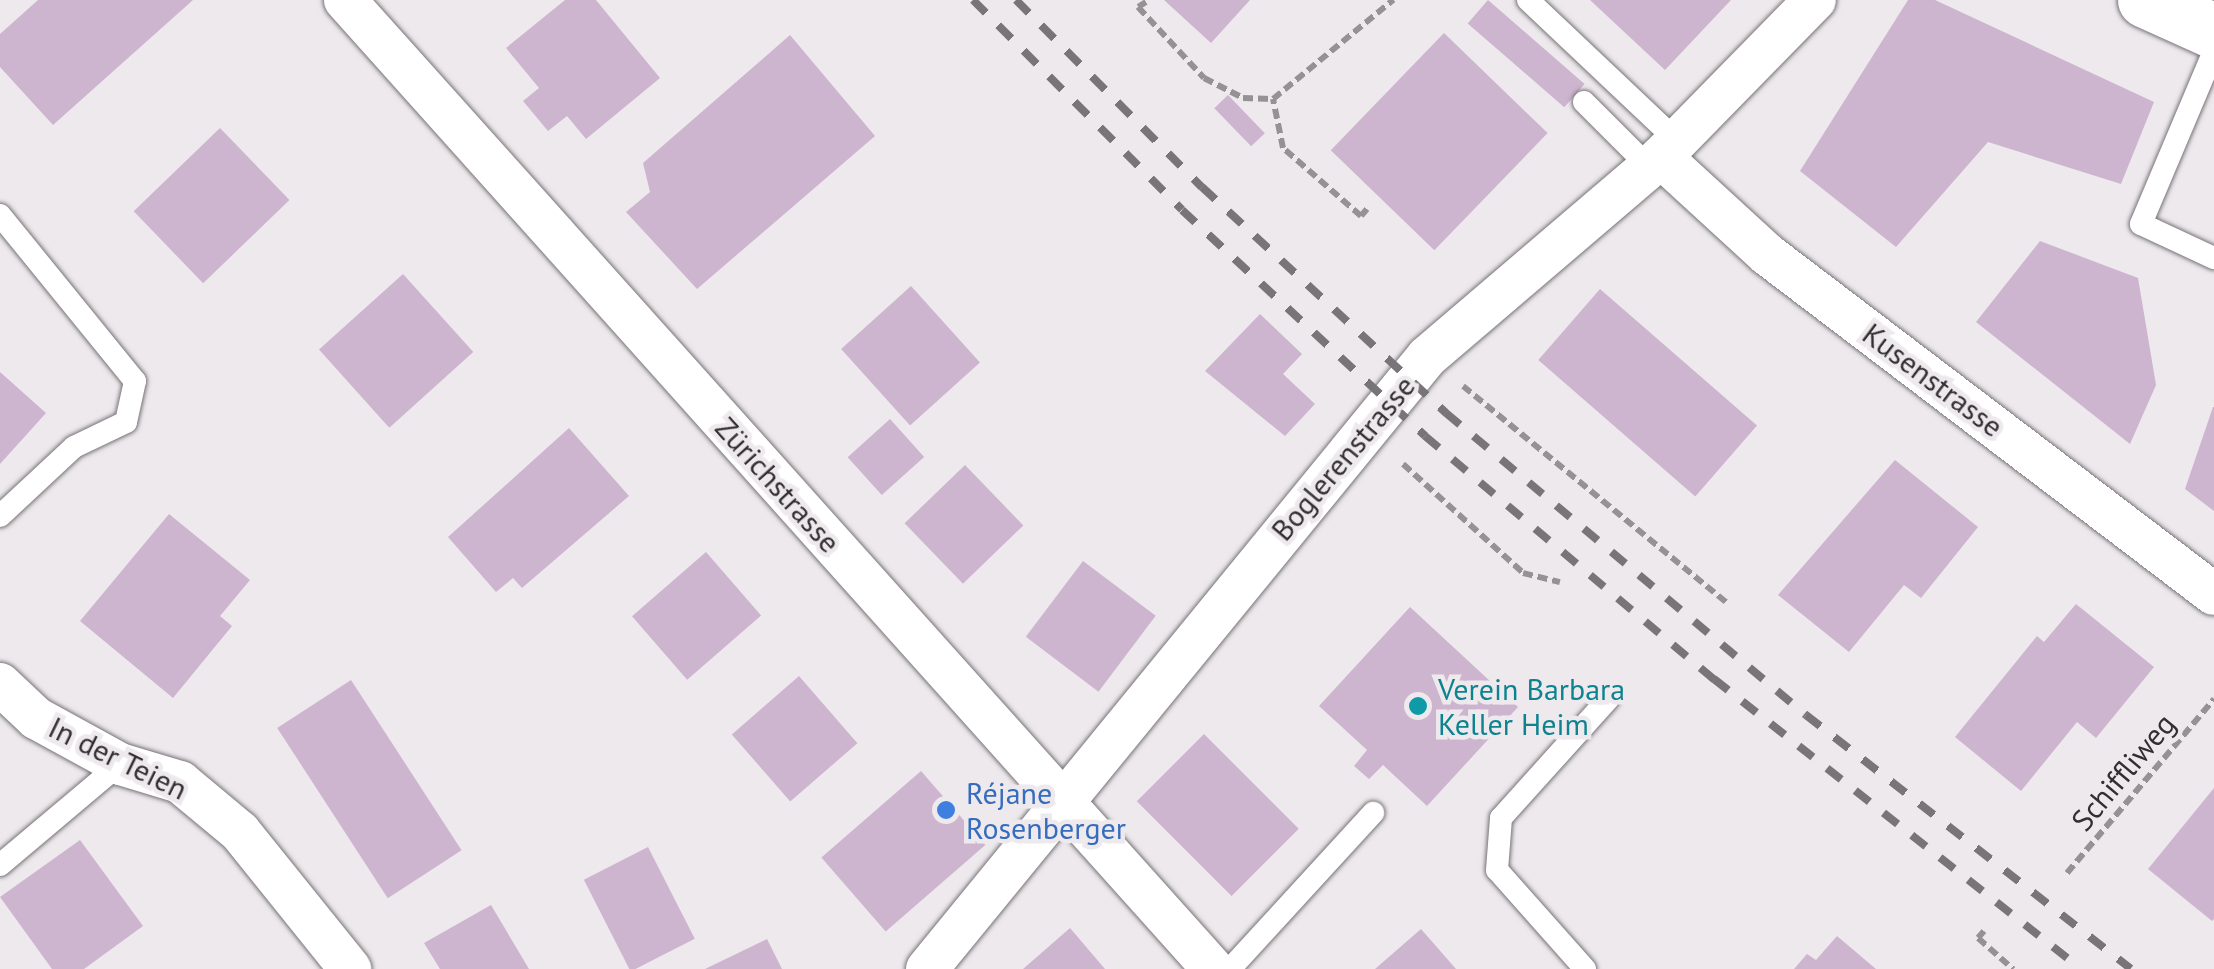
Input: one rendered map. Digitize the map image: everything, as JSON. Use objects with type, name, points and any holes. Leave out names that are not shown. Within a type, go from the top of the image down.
[{"type":"main road","points":[[2145,0],[2214,31]]},
{"type":"street","name":"Zürichstrasse","points":[[345,0],[1213,969]]},
{"type":"street","name":"Boglerenstrasse","points":[[927,969],[1428,356],[1662,155],[1816,0]]},
{"type":"street","name":"Kusenstrasse","points":[[1662,155],[1768,255],[2214,594]]},
{"type":"street","name":"In der Teien","points":[[0,684],[36,718],[120,764],[180,782],[240,832],[350,969]]},
{"type":"lane","points":[[1528,0],[1662,155]]},
{"type":"lane","points":[[2214,51],[2141,224],[2214,258]]},
{"type":"lane","points":[[1584,102],[1662,155]]},
{"type":"lane","points":[[0,215],[134,381],[126,422],[74,447],[0,516]]},
{"type":"lane","points":[[1586,969],[1497,870],[1498,853],[1501,818],[1608,699]]},
{"type":"lane","points":[[0,865],[120,764]]},
{"type":"lane","points":[[1230,969],[1373,813]]},
{"type":"path","points":[[1146,2],[1138,7],[1204,78],[1243,98],[1273,99],[1394,0]]},
{"type":"path","points":[[1273,99],[1282,148],[1361,216],[1368,209]]},
{"type":"path","points":[[1428,356],[1728,604]]},
{"type":"path","points":[[1365,430],[1523,573],[1560,582]]},
{"type":"path","name":"Schiffliweg","points":[[2067,873],[2214,700]]},
{"type":"path","points":[[1984,931],[1978,938],[2013,969]]},
{"type":"building","points":[[38,0],[193,0],[53,125],[0,67],[0,34]]},
{"type":"building","points":[[565,0],[596,0],[660,78],[586,139],[567,116],[548,131],[523,101],[539,88],[506,48]]},
{"type":"building","points":[[1164,0],[1250,0],[1211,43]]},
{"type":"building","points":[[1488,0],[1585,84],[1564,107],[1468,23]]},
{"type":"building","points":[[1590,0],[1731,0],[1665,70]]},
{"type":"building","points":[[1908,0],[1935,0],[2154,102],[2121,184],[1988,142],[1896,247],[1800,171]]},
{"type":"building","points":[[1444,33],[1548,133],[1434,250],[1331,150]]},
{"type":"building","points":[[790,35],[875,136],[697,289],[626,212],[650,192],[643,163]]},
{"type":"building","points":[[1228,95],[1265,133],[1251,146],[1214,108]]},
{"type":"building","points":[[220,128],[289,200],[203,283],[134,211]]},
{"type":"building","points":[[2040,241],[2138,278],[2156,385],[2130,444],[1976,322]]},
{"type":"building","points":[[403,274],[473,352],[389,428],[319,350]]},
{"type":"building","points":[[911,286],[980,363],[910,425],[841,349]]},
{"type":"building","points":[[1600,289],[1757,425],[1695,496],[1538,360]]},
{"type":"building","points":[[1260,314],[1302,354],[1283,374],[1315,404],[1285,436],[1205,371]]},
{"type":"building","points":[[0,372],[46,413],[0,464]]},
{"type":"building","points":[[2214,407],[2214,511],[2185,489]]},
{"type":"building","points":[[890,419],[924,457],[882,495],[848,457]]},
{"type":"building","points":[[569,428],[629,496],[522,588],[513,578],[496,592],[448,537]]},
{"type":"building","points":[[1895,460],[1978,527],[1921,598],[1904,585],[1849,652],[1778,595]]},
{"type":"building","points":[[965,465],[1023,525],[963,584],[905,523]]},
{"type":"building","points":[[169,514],[250,580],[220,616],[232,626],[173,698],[80,621]]},
{"type":"building","points":[[706,552],[761,615],[687,680],[632,616]]},
{"type":"building","points":[[1083,561],[1156,616],[1099,692],[1026,637]]},
{"type":"building","points":[[2076,604],[2154,667],[2096,738],[2077,722],[2021,791],[1955,737],[2037,636],[2044,642]]},
{"type":"building","name":"Verein Barbara Keller Heim","points":[[1410,607],[1518,707],[1427,806],[1383,765],[1369,779],[1354,766],[1367,750],[1319,706]]},
{"type":"building","points":[[799,676],[857,743],[790,802],[732,734]]},
{"type":"building","points":[[351,680],[462,850],[388,898],[277,728]]},
{"type":"building","points":[[1204,734],[1299,829],[1232,896],[1137,801]]},
{"type":"building","points":[[921,771],[985,845],[886,932],[821,858]]},
{"type":"building","points":[[2214,788],[2214,919],[2212,921],[2148,869]]},
{"type":"building","points":[[80,840],[143,926],[84,969],[52,969],[0,897]]},
{"type":"building","points":[[648,847],[695,939],[629,969],[584,880]]},
{"type":"building","points":[[491,905],[529,969],[440,969],[424,943]]},
{"type":"building","points":[[1070,928],[1105,969],[1023,969]]},
{"type":"building","points":[[1421,929],[1456,969],[1375,969]]},
{"type":"building","points":[[1837,936],[1876,969],[1794,969],[1807,954],[1816,960]]},
{"type":"building","points":[[767,939],[782,969],[705,969]]},
{"type":"railway","points":[[973,0],[1182,210],[1425,436],[1714,679],[2081,969]]},
{"type":"railway","points":[[1016,0],[1202,187],[1446,413],[1806,715],[2131,969]]},
{"type":"place","name":"Verein Barbara Keller Heim","points":[[1418,706]]},
{"type":"place","name":"Réjane Rosenberger","points":[[946,810]]}]
